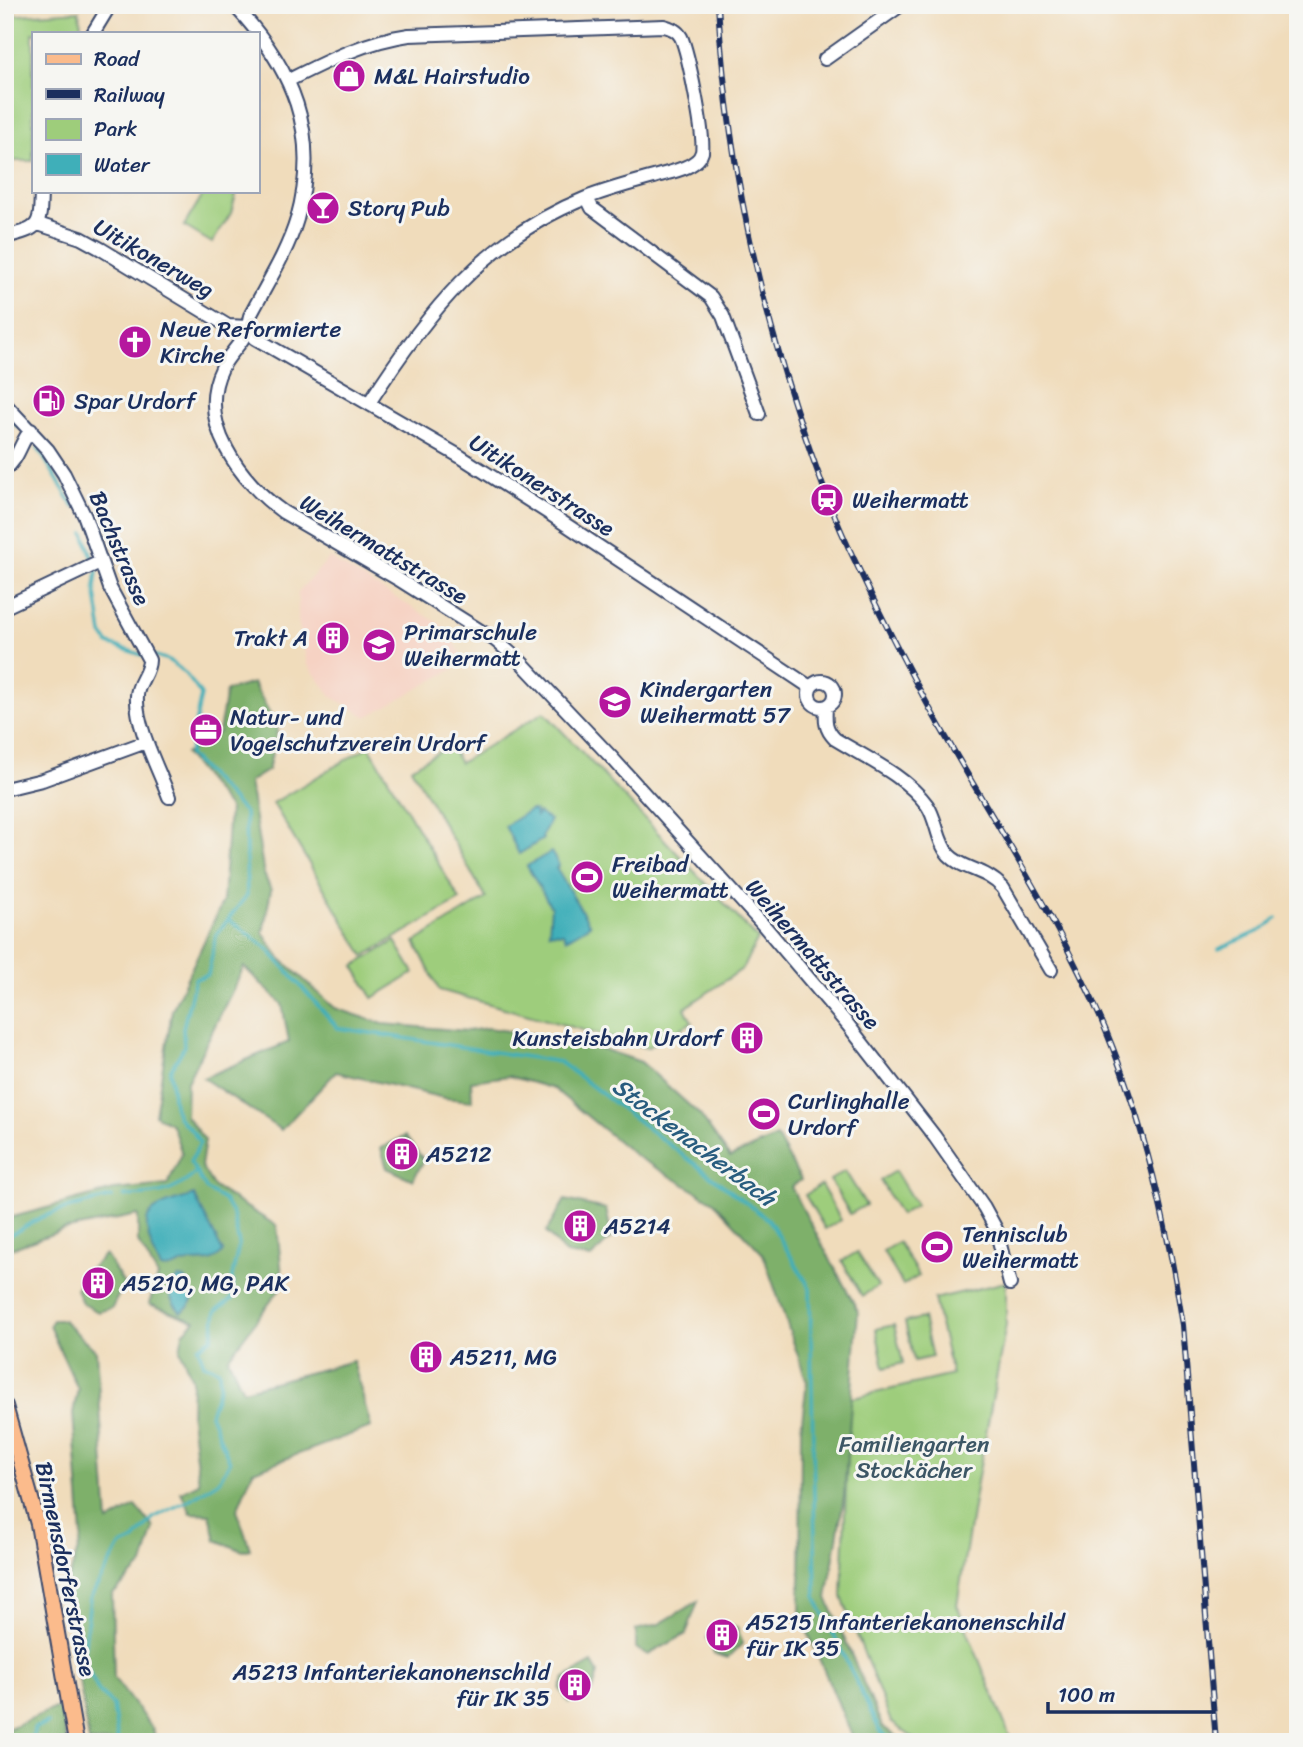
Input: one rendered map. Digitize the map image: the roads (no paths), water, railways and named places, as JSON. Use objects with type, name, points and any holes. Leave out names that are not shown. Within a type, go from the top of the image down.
[{"type":"main road","name":"Birmensdorferstrasse","points":[[5,1406],[40,1535],[76,1742]]},
{"type":"street","points":[[94,32],[110,5]]},
{"type":"street","name":"Weihermattstrasse","points":[[234,5],[260,32],[289,80],[301,113],[307,163],[296,221],[284,251],[250,316],[248,327],[222,367],[215,394],[222,443],[246,479],[268,502],[495,640],[521,662],[613,759],[765,927],[873,1055],[984,1207],[999,1240],[1010,1284]]},
{"type":"street","points":[[825,59],[901,5]]},
{"type":"street","points":[[289,80],[356,49],[387,38],[409,35],[664,26],[673,28],[680,35],[686,51],[702,139],[702,154],[689,166],[587,198],[549,216],[488,255],[427,318],[369,403]]},
{"type":"street","points":[[5,237],[22,233],[38,224],[41,192]]},
{"type":"street","points":[[587,198],[592,208],[711,297],[723,316],[760,414]]},
{"type":"street","name":"Uitikonerweg","points":[[38,224],[81,238],[228,326],[248,327]]},
{"type":"street","name":"Uitikonerstrasse","points":[[248,327],[255,338],[369,403],[548,512],[810,687]]},
{"type":"street","name":"Bachstrasse","points":[[5,404],[29,433],[48,450],[75,495],[95,564],[147,655],[149,668],[138,688],[136,699],[146,742],[169,797]]},
{"type":"street","points":[[5,469],[14,463],[29,433]]},
{"type":"street","points":[[5,607],[95,564]]},
{"type":"street","name":"Uitikonerstrasse","points":[[822,681],[833,688],[834,698],[826,707],[821,708],[811,703],[808,694],[810,687],[822,681]]},
{"type":"street","points":[[826,707],[825,723],[828,732],[835,739],[901,780],[930,808],[948,854],[994,877],[1051,970]]},
{"type":"street","points":[[5,789],[42,780],[146,742]]},
{"type":"water","points":[[530,810],[535,811],[536,816],[538,813],[550,820],[543,839],[519,854],[505,826]]},
{"type":"water","points":[[551,852],[559,865],[556,868],[590,925],[566,939],[563,933],[549,932],[551,907],[527,866]]},
{"type":"water","points":[[194,1195],[223,1252],[210,1261],[161,1268],[150,1240],[148,1218],[160,1207]]},
{"type":"water","points":[[178,1278],[185,1279],[193,1298],[189,1306],[181,1312],[170,1295],[171,1286]]},
{"type":"waterway","points":[[5,415],[18,427]]},
{"type":"waterway","points":[[38,448],[74,507]]},
{"type":"waterway","points":[[84,533],[97,572],[95,587],[102,634],[109,644],[142,655]]},
{"type":"waterway","points":[[118,1742],[113,1705],[99,1692],[83,1660],[90,1598],[120,1546],[135,1540],[153,1518],[218,1482],[230,1462],[210,1414],[220,1385],[219,1370],[204,1364],[198,1347],[212,1338],[216,1311],[232,1299],[232,1277],[239,1244],[233,1215],[224,1200],[207,1190],[190,1162],[200,1143],[178,1117],[170,1071],[184,1047],[183,1028],[195,979],[208,975],[216,935],[247,895],[245,813],[189,755],[201,695],[173,663],[149,655]]},
{"type":"waterway","points":[[1219,949],[1262,930],[1277,918]]},
{"type":"waterway","name":"Stockenacherbach","points":[[229,920],[266,947],[338,1028],[560,1062],[769,1220],[810,1288],[816,1598],[880,1731],[893,1742]]},
{"type":"waterway","points":[[124,1196],[171,1190],[196,1173]]},
{"type":"waterway","points":[[5,1238],[42,1217],[112,1197]]},
{"type":"waterway","points":[[13,1742],[30,1738],[35,1732],[34,1728],[48,1723]]},
{"type":"railway","points":[[718,5],[728,108],[744,210],[781,360],[823,486],[846,542],[906,664],[1069,952],[1106,1031],[1143,1139],[1170,1250],[1183,1325],[1216,1742]]},
{"type":"place","name":"M&L Hairstudio","points":[[349,76]]},
{"type":"place","name":"Story Pub","points":[[323,208]]},
{"type":"place","name":"Neue Reformierte Kirche","points":[[135,342]]},
{"type":"place","name":"Spar Urdorf","points":[[49,401]]},
{"type":"place","name":"Weihermatt","points":[[827,500]]},
{"type":"place","name":"Trakt A","points":[[333,638]]},
{"type":"place","name":"Primarschule Weihermatt","points":[[379,645]]},
{"type":"place","name":"Kindergarten Weihermatt 57","points":[[615,702]]},
{"type":"place","name":"Natur- und Vogelschutzverein Urdorf","points":[[206,730]]},
{"type":"place","name":"Freibad Weihermatt","points":[[587,877]]},
{"type":"place","name":"Kunsteisbahn Urdorf","points":[[747,1038]]},
{"type":"place","name":"Curlinghalle Urdorf","points":[[764,1114]]},
{"type":"place","name":"A5212","points":[[402,1154]]},
{"type":"place","name":"A5214","points":[[580,1226]]},
{"type":"place","name":"Tennisclub Weihermatt","points":[[937,1247]]},
{"type":"place","name":"A5210, MG, PAK","points":[[98,1283]]},
{"type":"place","name":"A5211, MG","points":[[426,1357]]},
{"type":"place","name":"A5215 Infanteriekanonenschild für IK 35","points":[[722,1635]]},
{"type":"place","name":"A5213 Infanteriekanonenschild für IK 35","points":[[575,1685]]},
{"type":"park label","name":"Familiengarten Stockächer","points":[[914,1457]]}]
